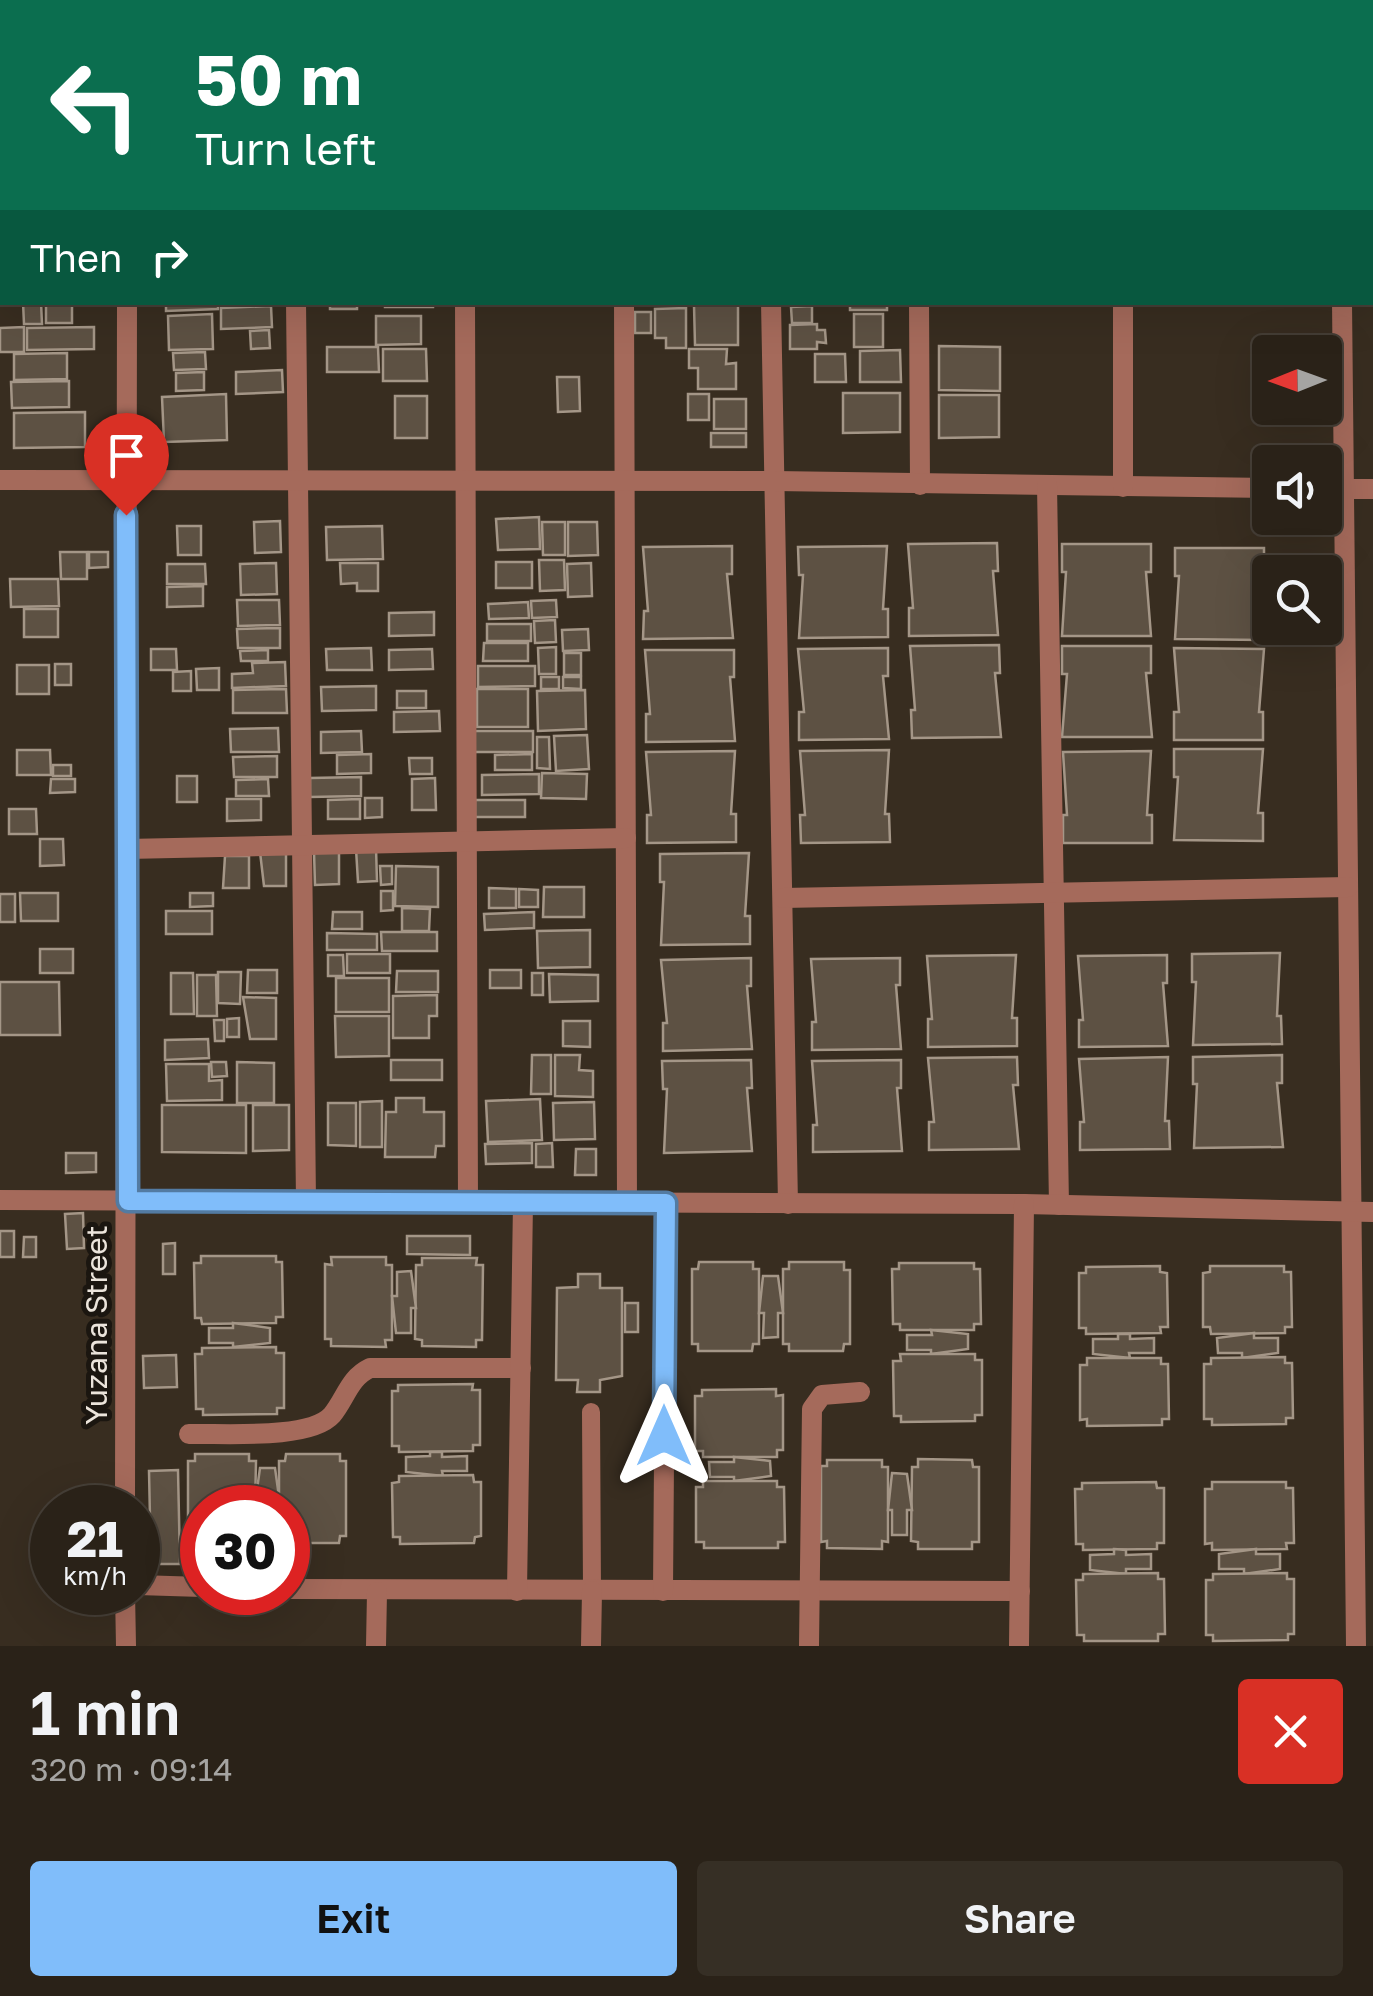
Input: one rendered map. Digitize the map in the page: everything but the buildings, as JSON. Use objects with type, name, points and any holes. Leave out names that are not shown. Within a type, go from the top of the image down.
[{"type":"street","name":"Yuzana Street","points":[[125,1485],[127,305]]},
{"type":"street","points":[[296,305],[306,1202]]},
{"type":"street","points":[[465,305],[468,1202]]},
{"type":"street","points":[[624,305],[627,1203]]},
{"type":"street","points":[[771,305],[788,1204]]},
{"type":"street","points":[[919,305],[920,485]]},
{"type":"street","points":[[1123,305],[1123,487]]},
{"type":"street","points":[[1337,445],[1342,305]]},
{"type":"street","points":[[0,480],[625,480],[1252,488]]},
{"type":"street","points":[[1047,485],[1059,1205]]},
{"type":"street","points":[[1342,489],[1373,489]]},
{"type":"street","points":[[1337,535],[1348,887],[1356,1646]]},
{"type":"street","points":[[127,849],[626,838]]},
{"type":"street","points":[[783,898],[1348,887]]},
{"type":"street","points":[[0,1200],[1024,1204],[1373,1212]]},
{"type":"street","points":[[517,1591],[523,1203]]},
{"type":"street","points":[[663,1590],[666,1203]]},
{"type":"street","points":[[1019,1646],[1024,1204]]},
{"type":"street","points":[[188,1434],[313,1429],[331,1416],[357,1374],[370,1368],[520,1368]]},
{"type":"street","points":[[809,1646],[812,1409],[822,1395],[860,1392]]},
{"type":"street","points":[[310,1590],[1020,1591]]},
{"type":"street","points":[[591,1646],[592,1591]]},
{"type":"street","points":[[376,1646],[377,1592]]},
{"type":"street","points":[[125,1615],[126,1646]]},
{"type":"lane","points":[[592,1412],[592,1591]]},
{"type":"route","points":[[126,515],[128,1201],[666,1203],[664,1436]]}]
